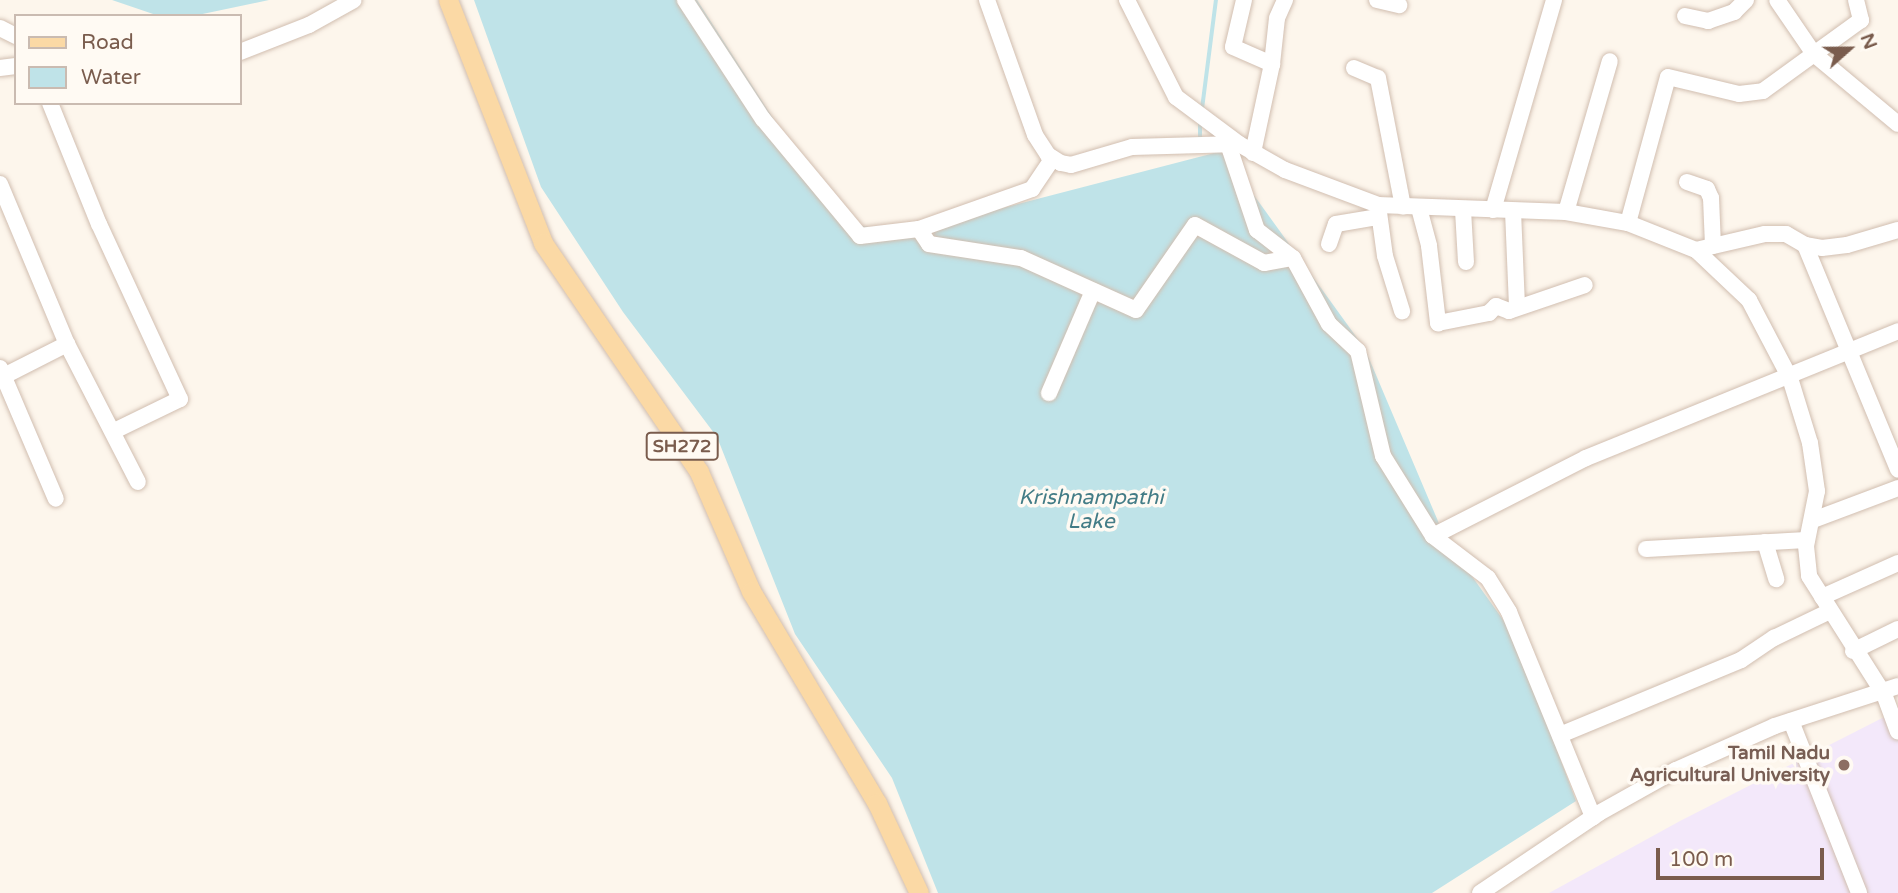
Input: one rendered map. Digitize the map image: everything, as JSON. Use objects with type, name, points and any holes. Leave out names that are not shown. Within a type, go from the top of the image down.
[{"type":"main road","name":"SH272","points":[[448,0],[543,243],[699,471],[751,591],[877,803],[919,893]]},
{"type":"street","points":[[242,51],[310,25],[354,0]]},
{"type":"street","points":[[685,0],[764,119],[860,236],[919,229],[1031,189],[1053,158]]},
{"type":"street","points":[[986,0],[1035,135],[1053,158],[1071,165],[1132,147],[1226,140]]},
{"type":"street","points":[[1127,0],[1166,84],[1226,140],[1378,211]]},
{"type":"street","points":[[1244,0],[1233,47],[1272,64]]},
{"type":"street","points":[[1253,153],[1272,64],[1277,18],[1285,0]]},
{"type":"street","points":[[1377,0],[1399,5]]},
{"type":"street","points":[[1493,211],[1554,0]]},
{"type":"street","points":[[1685,16],[1708,22],[1734,12],[1746,0]]},
{"type":"street","points":[[1777,0],[1814,54],[1898,124]]},
{"type":"street","points":[[1628,223],[1668,77],[1739,94],[1763,91],[1861,20],[1856,0]]},
{"type":"street","points":[[1566,212],[1610,61]]},
{"type":"street","points":[[1354,68],[1378,78],[1411,207],[1429,246],[1438,323],[1489,313],[1496,306],[1508,311],[1585,285]]},
{"type":"street","points":[[51,105],[99,224],[180,398],[114,432]]},
{"type":"street","points":[[1226,140],[1257,230],[1293,258],[1329,324],[1358,351],[1383,456],[1433,536],[1488,578],[1522,641],[1593,817]]},
{"type":"street","points":[[1688,182],[1707,189],[1711,198],[1705,248],[1749,300],[1790,378],[1810,443],[1817,491],[1805,564],[1853,651],[1891,690],[1898,732]]},
{"type":"street","points":[[0,184],[67,344],[138,482]]},
{"type":"street","points":[[1329,244],[1336,224],[1378,211],[1411,207],[1566,212],[1628,223],[1705,248],[1786,234],[1805,245],[1847,246],[1898,230]]},
{"type":"street","points":[[1463,209],[1466,262]]},
{"type":"street","points":[[1378,211],[1385,256],[1402,311]]},
{"type":"street","points":[[1513,211],[1517,307]]},
{"type":"street","points":[[919,229],[929,244],[1021,258],[1136,310],[1195,225],[1264,263],[1293,258]]},
{"type":"street","points":[[1805,245],[1847,353],[1898,469]]},
{"type":"street","points":[[1049,393],[1093,291]]},
{"type":"street","points":[[1433,536],[1586,457],[1790,378],[1898,331]]},
{"type":"street","points":[[56,499],[2,372],[67,344]]},
{"type":"street","points":[[1813,520],[1898,488]]},
{"type":"street","points":[[1646,549],[1807,540]]},
{"type":"street","points":[[1765,542],[1776,579]]},
{"type":"street","points":[[1560,735],[1741,660],[1826,604],[1898,563]]},
{"type":"street","points":[[1853,651],[1898,629]]},
{"type":"street","points":[[1480,893],[1593,817],[1676,770],[1791,721],[1891,690]]},
{"type":"street","points":[[1791,721],[1853,891]]},
{"type":"shaded area","name":"Tamil Nadu Agricultural University","points":[[1898,710],[1898,893],[1549,893],[1680,821]]},
{"type":"water","points":[[112,0],[269,0],[202,14],[153,14]]},
{"type":"water","name":"Krishnampathi Lake","points":[[474,0],[697,0],[840,222],[906,233],[1222,151],[1365,349],[1446,540],[1514,635],[1576,801],[1432,893],[938,893],[892,778],[795,634],[717,437],[623,312],[541,187]]},
{"type":"waterway","points":[[1202,109],[1216,0]]},
{"type":"waterway","points":[[1200,123],[1200,140]]},
{"type":"place","name":"Tamil Nadu Agricultural University","points":[[1844,765]]}]
